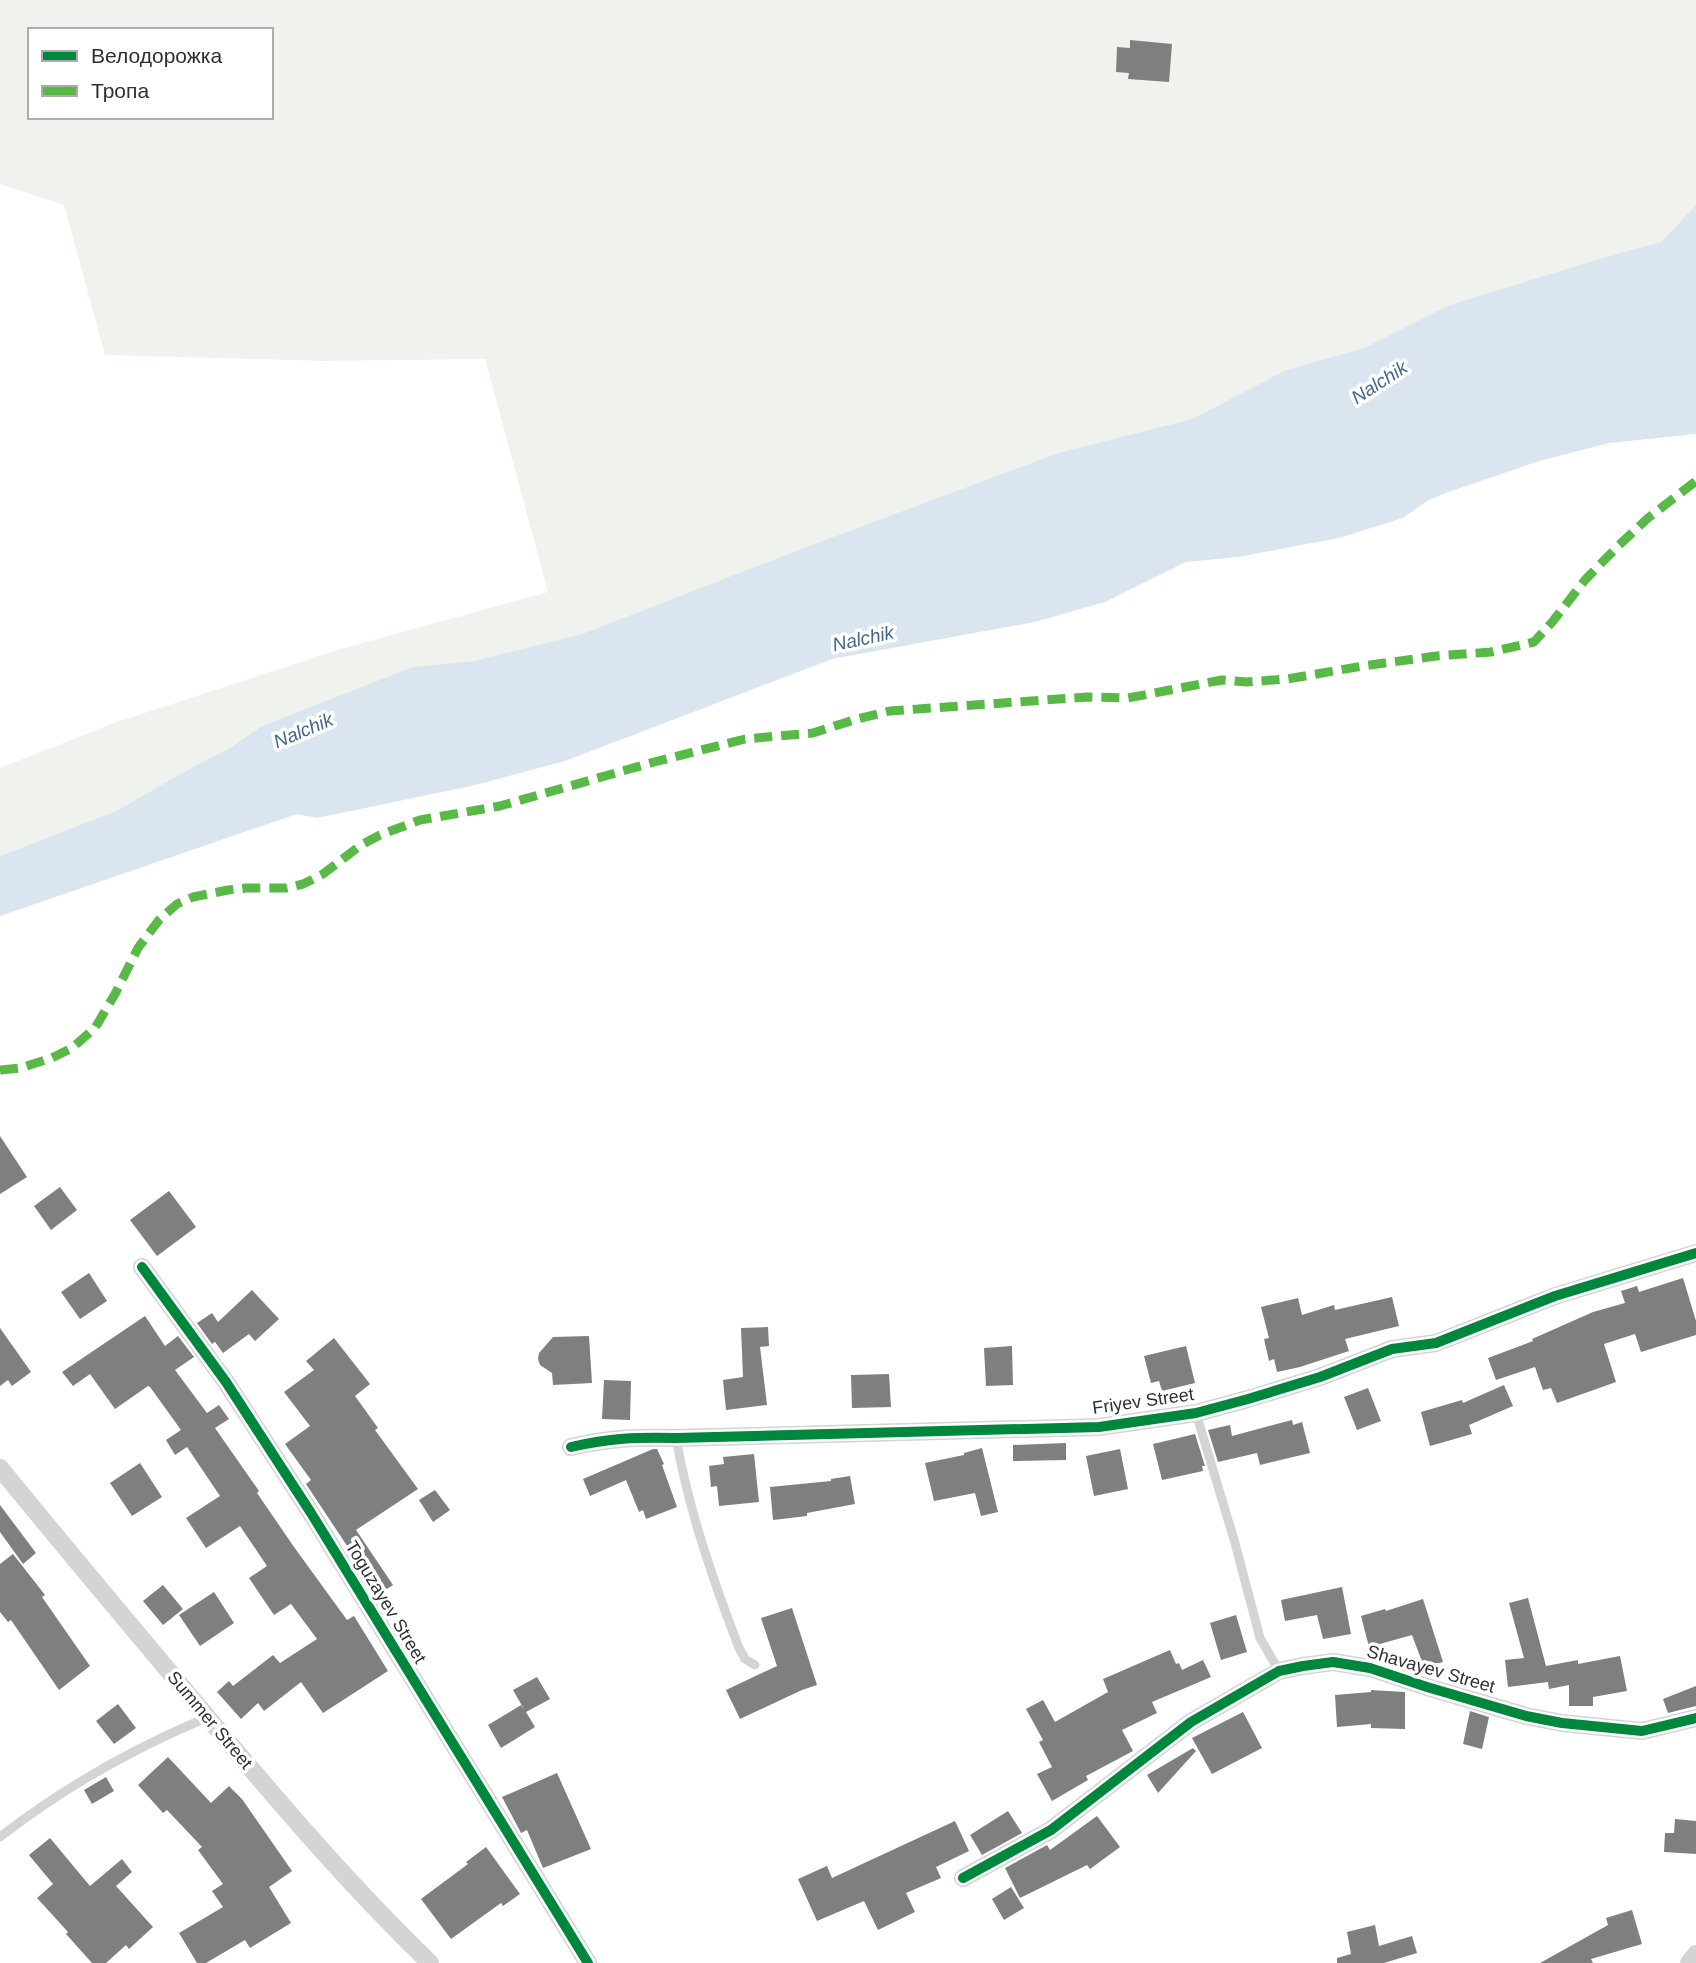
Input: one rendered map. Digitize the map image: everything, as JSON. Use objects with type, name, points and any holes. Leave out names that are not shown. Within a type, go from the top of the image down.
[{"type":"street","name":"Friyev Street","points":[[571,1447],[606,1439],[638,1437],[1099,1427],[1196,1413],[1320,1377],[1392,1349],[1436,1343],[1555,1296],[1696,1253]]},
{"type":"street","name":"Toguzayev Street","points":[[142,1267],[226,1382],[311,1513],[588,1963]]},
{"type":"street","name":"Summer Street","points":[[0,1468],[311,1838],[430,1963]]},
{"type":"street","name":"Shavayev Street","points":[[963,1878],[1051,1830],[1191,1722],[1279,1671],[1323,1663],[1349,1663],[1526,1716],[1599,1728],[1642,1731],[1696,1718]]},
{"type":"street","points":[[1689,1963],[1696,1954]]},
{"type":"lane","points":[[1196,1413],[1260,1638],[1279,1671]]},
{"type":"lane","points":[[676,1438],[690,1504],[705,1553],[739,1648],[745,1659],[755,1665]]},
{"type":"lane","points":[[0,1837],[33,1811],[93,1774],[162,1736],[208,1717]]},
{"type":"shaded area","points":[[0,0],[1696,0],[1696,205],[1661,242],[1449,305],[1364,348],[1286,370],[1192,419],[1061,452],[582,634],[473,661],[412,667],[260,727],[230,748],[116,811],[0,856],[0,768],[114,723],[340,649],[548,592],[485,359],[325,361],[105,355],[64,205],[0,184]]},
{"type":"water","name":"Nalchik","points":[[1696,205],[1696,434],[1609,443],[1539,461],[1443,494],[1427,501],[1403,518],[1339,538],[1238,557],[1186,562],[1105,602],[1035,622],[832,659],[565,761],[471,786],[317,818],[297,814],[0,916],[0,856],[116,811],[230,748],[260,727],[412,667],[473,661],[582,634],[1061,452],[1192,419],[1286,370],[1364,348],[1449,305],[1661,242]]},
{"type":"building","points":[[1130,40],[1172,44],[1169,82],[1128,79],[1129,73],[1116,72],[1117,47],[1130,48]]},
{"type":"building","points":[[0,1136],[27,1177],[0,1194]]},
{"type":"building","points":[[60,1187],[77,1210],[51,1230],[34,1206]]},
{"type":"building","points":[[169,1191],[196,1227],[157,1256],[130,1220]]},
{"type":"building","points":[[89,1273],[107,1301],[80,1319],[61,1292]]},
{"type":"building","points":[[1683,1278],[1696,1321],[1696,1335],[1641,1352],[1635,1334],[1604,1344],[1616,1382],[1557,1403],[1551,1388],[1543,1390],[1535,1367],[1496,1380],[1488,1358],[1533,1341],[1532,1339],[1593,1312],[1625,1303],[1621,1291],[1637,1286],[1639,1292]]},
{"type":"building","points":[[252,1290],[279,1319],[255,1341],[249,1334],[223,1353],[215,1342],[212,1344],[197,1323],[212,1313],[218,1322]]},
{"type":"building","points":[[1392,1297],[1399,1326],[1345,1339],[1349,1351],[1300,1367],[1277,1372],[1274,1359],[1269,1361],[1264,1339],[1269,1338],[1261,1307],[1298,1298],[1302,1315],[1334,1305],[1335,1310]]},
{"type":"building","points":[[145,1316],[165,1346],[178,1336],[194,1357],[175,1370],[207,1413],[219,1405],[229,1419],[215,1428],[294,1547],[347,1620],[354,1616],[388,1671],[323,1713],[301,1682],[264,1711],[258,1703],[241,1719],[217,1692],[229,1681],[233,1686],[273,1655],[280,1663],[317,1639],[291,1604],[274,1615],[249,1578],[267,1566],[240,1526],[206,1548],[186,1518],[220,1496],[187,1447],[175,1455],[166,1440],[181,1430],[150,1387],[115,1409],[90,1374],[73,1386],[62,1372]]},
{"type":"building","points":[[768,1327],[769,1346],[760,1347],[767,1405],[726,1410],[723,1380],[743,1377],[741,1328]]},
{"type":"building","points":[[0,1328],[31,1372],[12,1386],[8,1380],[0,1386]]},
{"type":"building","points":[[589,1336],[592,1383],[553,1385],[552,1373],[540,1365],[539,1353],[553,1337]]},
{"type":"building","points":[[334,1338],[370,1384],[355,1396],[378,1428],[375,1430],[418,1489],[356,1530],[393,1585],[379,1594],[306,1484],[311,1480],[285,1444],[310,1426],[284,1392],[314,1370],[306,1361]]},
{"type":"building","points":[[1012,1346],[1013,1385],[986,1386],[984,1348]]},
{"type":"building","points":[[1186,1346],[1195,1383],[1162,1391],[1159,1381],[1151,1383],[1144,1356]]},
{"type":"building","points":[[889,1374],[891,1407],[852,1408],[851,1375]]},
{"type":"building","points":[[604,1380],[631,1381],[630,1420],[602,1419]]},
{"type":"building","points":[[1504,1385],[1513,1406],[1469,1425],[1472,1434],[1430,1446],[1421,1412],[1462,1400],[1463,1403]]},
{"type":"building","points":[[1368,1388],[1381,1421],[1357,1430],[1344,1397]]},
{"type":"building","points":[[1292,1420],[1293,1425],[1302,1422],[1310,1453],[1260,1465],[1257,1453],[1218,1462],[1208,1430],[1230,1425],[1232,1436]]},
{"type":"building","points":[[1195,1434],[1205,1466],[1202,1466],[1203,1471],[1162,1480],[1153,1444]]},
{"type":"building","points":[[1066,1443],[1066,1460],[1013,1461],[1013,1445]]},
{"type":"building","points":[[982,1448],[998,1512],[981,1516],[975,1493],[934,1501],[925,1463],[964,1455]]},
{"type":"building","points":[[657,1449],[664,1464],[662,1465],[677,1507],[646,1519],[643,1510],[639,1512],[626,1480],[590,1496],[583,1479]]},
{"type":"building","points":[[1120,1449],[1128,1489],[1094,1496],[1086,1456]]},
{"type":"building","points":[[754,1454],[759,1502],[719,1506],[717,1486],[711,1487],[709,1466],[724,1464],[723,1457]]},
{"type":"building","points":[[140,1463],[162,1497],[132,1516],[110,1483]]},
{"type":"building","points":[[850,1476],[855,1504],[807,1513],[807,1516],[773,1520],[770,1487],[831,1481]]},
{"type":"building","points":[[435,1490],[450,1510],[433,1522],[419,1500]]},
{"type":"building","points":[[0,1505],[36,1553],[23,1564],[0,1532]]},
{"type":"building","points":[[13,1554],[45,1595],[42,1597],[90,1666],[59,1690],[11,1620],[8,1622],[0,1612],[0,1564]]},
{"type":"building","points":[[163,1585],[183,1609],[163,1625],[143,1601]]},
{"type":"building","points":[[1342,1587],[1351,1634],[1323,1639],[1317,1615],[1285,1621],[1281,1600]]},
{"type":"building","points":[[214,1592],[234,1623],[200,1646],[179,1615]]},
{"type":"building","points":[[1528,1598],[1546,1666],[1578,1660],[1578,1664],[1620,1656],[1627,1691],[1593,1697],[1593,1706],[1569,1706],[1569,1685],[1549,1689],[1548,1682],[1508,1687],[1505,1660],[1524,1658],[1509,1603]]},
{"type":"building","points":[[1423,1599],[1443,1662],[1424,1667],[1412,1635],[1369,1647],[1361,1616]]},
{"type":"building","points":[[792,1608],[817,1685],[740,1719],[726,1690],[777,1666],[761,1618]]},
{"type":"building","points":[[1236,1615],[1247,1652],[1221,1660],[1210,1623]]},
{"type":"building","points":[[1170,1650],[1182,1670],[1203,1660],[1211,1677],[1152,1702],[1157,1713],[1122,1730],[1133,1751],[1086,1776],[1088,1780],[1052,1801],[1037,1774],[1052,1767],[1039,1742],[1043,1740],[1026,1709],[1043,1700],[1055,1722],[1108,1692],[1103,1679]]},
{"type":"building","points":[[537,1677],[550,1699],[526,1712],[535,1727],[501,1748],[488,1725],[521,1705],[525,1711],[513,1690]]},
{"type":"building","points":[[1696,1686],[1696,1706],[1668,1713],[1663,1699]]},
{"type":"building","points":[[1371,1690],[1405,1692],[1405,1729],[1371,1728],[1371,1724],[1337,1727],[1335,1695]]},
{"type":"building","points":[[118,1704],[136,1728],[114,1744],[96,1721]]},
{"type":"building","points":[[1470,1711],[1489,1717],[1482,1749],[1463,1744]]},
{"type":"building","points":[[1243,1712],[1262,1748],[1212,1774],[1192,1738]]},
{"type":"building","points":[[1193,1748],[1196,1751],[1158,1793],[1147,1775]]},
{"type":"building","points":[[168,1757],[211,1803],[229,1786],[242,1799],[292,1871],[269,1887],[291,1923],[250,1948],[245,1940],[206,1963],[197,1963],[179,1933],[223,1907],[212,1891],[223,1884],[198,1850],[202,1847],[167,1810],[163,1813],[138,1785]]},
{"type":"building","points":[[557,1773],[591,1849],[543,1868],[527,1830],[521,1833],[502,1797]]},
{"type":"building","points":[[106,1777],[114,1791],[92,1804],[84,1790]]},
{"type":"building","points":[[1008,1811],[1022,1833],[982,1855],[970,1835]]},
{"type":"building","points":[[1097,1816],[1120,1847],[1090,1869],[1087,1865],[1020,1898],[1005,1868],[1047,1845],[1050,1850]]},
{"type":"building","points":[[1675,1819],[1696,1821],[1696,1854],[1664,1852],[1665,1833],[1674,1833]]},
{"type":"building","points":[[955,1821],[969,1851],[936,1867],[941,1878],[906,1893],[915,1912],[878,1930],[864,1901],[817,1921],[798,1879],[827,1866],[832,1878]]},
{"type":"building","points":[[50,1838],[90,1886],[122,1859],[132,1872],[116,1886],[153,1927],[129,1949],[126,1945],[106,1963],[92,1963],[37,1898],[53,1884],[29,1855]]},
{"type":"building","points":[[486,1847],[520,1894],[503,1906],[501,1903],[451,1939],[421,1899]]},
{"type":"building","points":[[1011,1887],[1024,1908],[1004,1920],[992,1899]]},
{"type":"building","points":[[1632,1910],[1642,1944],[1591,1959],[1593,1963],[1540,1963],[1608,1925],[1606,1918]]},
{"type":"building","points":[[1375,1925],[1379,1946],[1412,1936],[1417,1953],[1384,1963],[1337,1963],[1337,1958],[1351,1954],[1347,1932]]},
{"type":"marked path","points":[[0,1070],[20,1068],[52,1058],[72,1048],[95,1028],[138,948],[159,920],[177,904],[193,897],[228,890],[286,888],[303,884],[323,874],[361,845],[420,820],[500,806],[745,739],[813,733],[890,711],[1087,697],[1128,698],[1222,680],[1246,682],[1287,679],[1436,656],[1491,652],[1534,642],[1585,580],[1618,546],[1648,518],[1696,481]]},
{"type":"cycle path","points":[[571,1447],[635,1438],[1099,1427],[1196,1413],[1320,1377],[1392,1349],[1436,1343],[1555,1296],[1696,1253]]},
{"type":"cycle path","points":[[142,1267],[226,1382],[311,1513],[588,1963]]},
{"type":"cycle path","points":[[963,1878],[1051,1830],[1191,1722],[1279,1671],[1333,1662],[1370,1668],[1526,1716],[1562,1723],[1642,1731],[1696,1718]]}]
